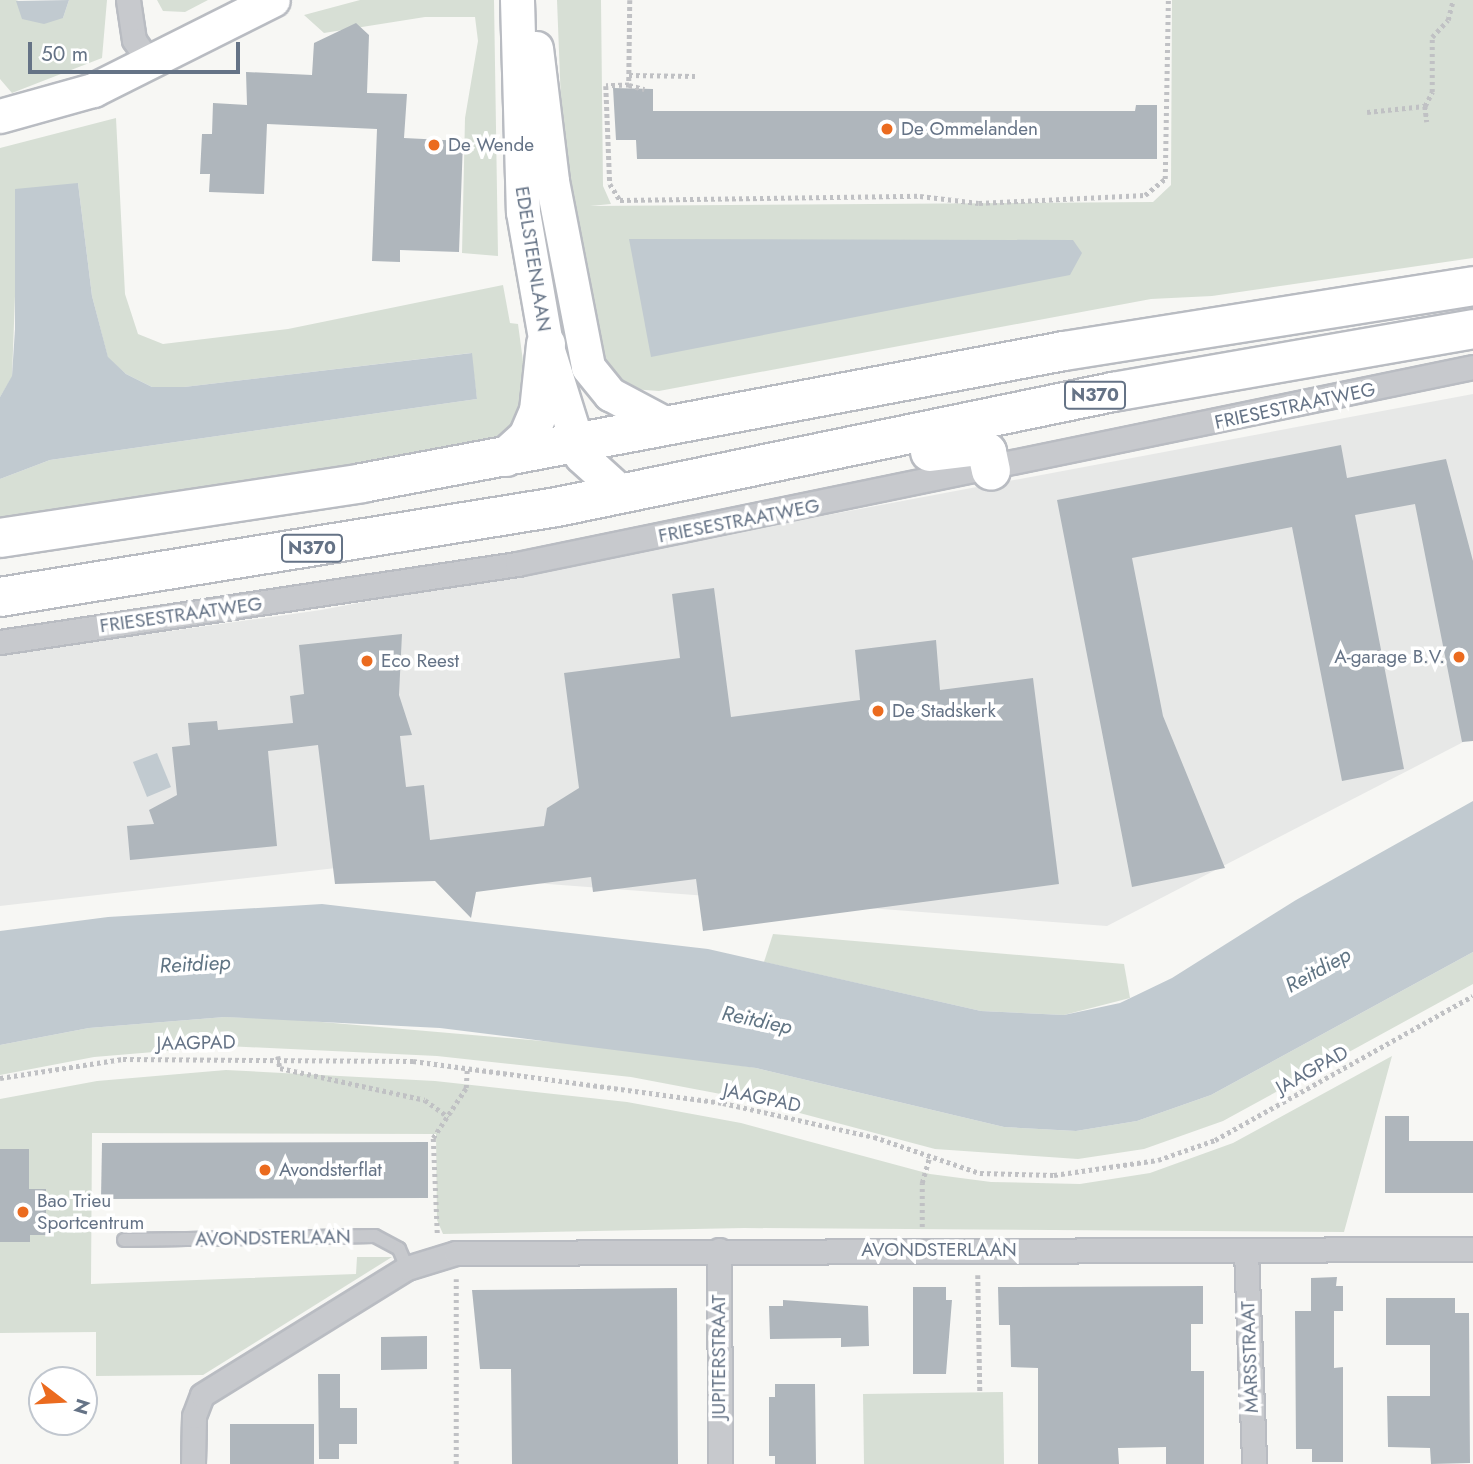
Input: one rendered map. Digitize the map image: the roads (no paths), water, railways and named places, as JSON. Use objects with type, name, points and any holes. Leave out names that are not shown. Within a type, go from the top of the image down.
[{"type":"highway","points":[[0,538],[506,457],[1063,351],[1473,286]]},
{"type":"highway","name":"N370","points":[[0,597],[622,493],[1140,387],[1473,329]]},
{"type":"highway","points":[[506,457],[528,437],[540,411],[546,344]]},
{"type":"highway","points":[[838,449],[877,463],[978,446],[987,452],[991,471]]},
{"type":"street","points":[[128,0],[134,40],[150,63]]},
{"type":"street","points":[[0,116],[93,90],[273,0]]},
{"type":"street","name":"EDELSTEENLAAN","points":[[517,0],[523,212],[546,344],[575,444],[594,472],[622,493]]},
{"type":"street","name":"EDELSTEENLAAN","points":[[536,0],[543,126],[585,356],[592,375],[610,394],[668,425]]},
{"type":"street","name":"FRIESESTRAATWEG","points":[[0,642],[440,578],[991,471],[1473,367]]},
{"type":"street","name":"AVONDSTERLAAN","points":[[193,1464],[194,1416],[202,1395],[407,1268],[456,1252],[1473,1249]]},
{"type":"street","name":"JUPITERSTRAAT","points":[[719,1250],[720,1464]]},
{"type":"street","name":"MARSSTRAAT","points":[[1245,1251],[1254,1464]]},
{"type":"lane","name":"AVONDSTERLAAN","points":[[124,1240],[374,1236],[399,1249],[407,1268]]},
{"type":"water","points":[[69,0],[63,18],[44,24],[22,19],[16,1]]},
{"type":"water","points":[[78,183],[92,296],[108,357],[126,374],[152,387],[184,387],[472,353],[477,399],[50,460],[0,479],[0,397],[12,376],[15,329],[15,189]]},
{"type":"water","points":[[629,239],[1073,240],[1082,253],[1070,275],[651,357]]},
{"type":"water","points":[[157,753],[171,787],[147,797],[133,762]]},
{"type":"water","name":"Reitdiep","points":[[1473,801],[1473,952],[1211,1095],[1137,1121],[1076,1131],[1004,1127],[756,1068],[440,1028],[225,1017],[89,1028],[0,1045],[0,931],[108,917],[322,904],[708,949],[981,1011],[1064,1015],[1120,1003],[1172,978],[1296,900]]},
{"type":"place","name":"De Ommelanden","points":[[887,129]]},
{"type":"place","name":"De Wende","points":[[434,145]]},
{"type":"place","name":"A-garage B.V.","points":[[1459,657]]},
{"type":"place","name":"Eco Reest","points":[[367,661]]},
{"type":"place","name":"De Stadskerk","points":[[878,711]]},
{"type":"place","name":"Avondsterflat","points":[[265,1170]]},
{"type":"place","name":"Bao Trieu Sportcentrum","points":[[23,1212]]}]
